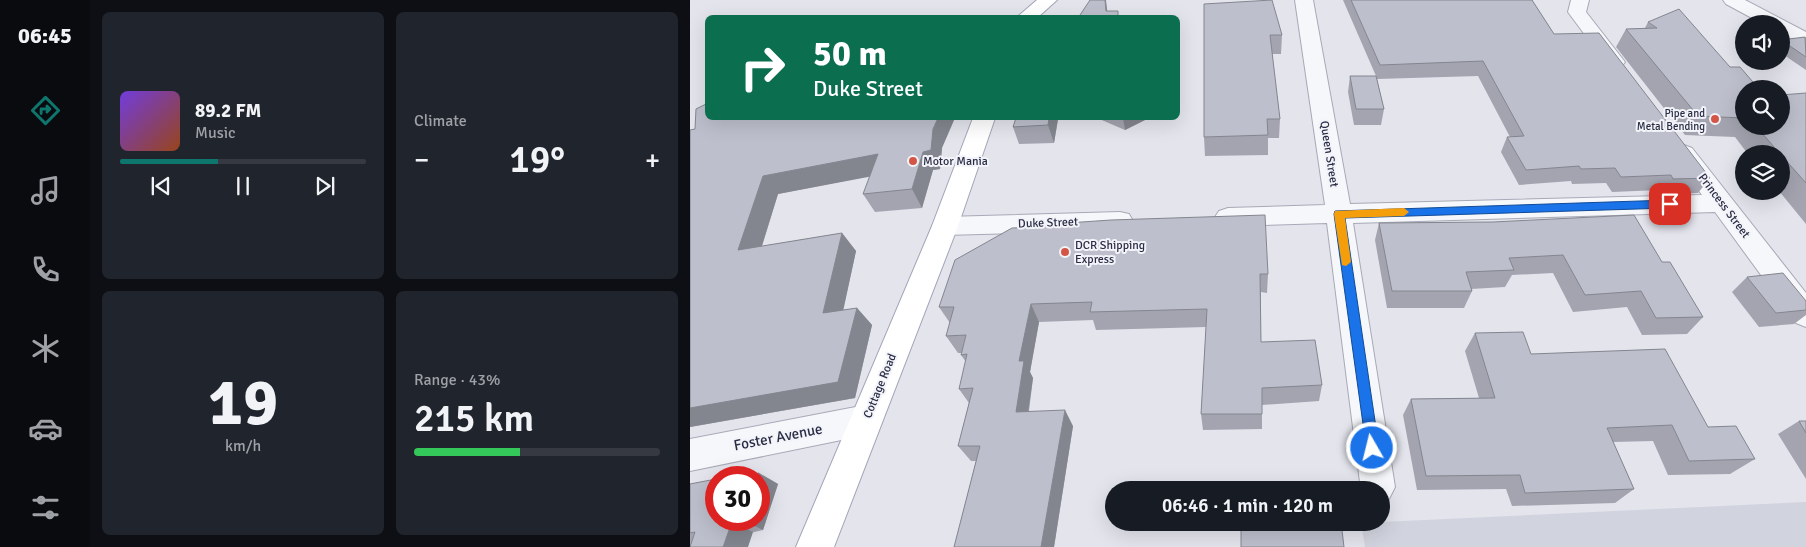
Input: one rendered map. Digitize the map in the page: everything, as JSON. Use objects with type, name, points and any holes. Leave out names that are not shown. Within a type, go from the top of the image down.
[{"type":"main road","points":[[1029,15],[1048,0]]},
{"type":"main road","name":"Cottage Road","points":[[815,547],[945,226],[983,120]]},
{"type":"street","name":"Queen Street","points":[[1304,0],[1339,214],[1376,481]]},
{"type":"street","points":[[1580,0],[1577,12],[1625,75]]},
{"type":"street","points":[[1732,0],[1760,15]]},
{"type":"street","points":[[1790,31],[1806,40]]},
{"type":"street","name":"Princess Street","points":[[1673,139],[1806,315]]},
{"type":"street","points":[[1204,218],[1721,203]]},
{"type":"street","name":"Duke Street","points":[[945,226],[1144,220]]},
{"type":"street","name":"Foster Avenue","points":[[690,455],[866,420]]},
{"type":"shaded area","points":[[1806,502],[1806,547],[1365,547],[1362,531],[1390,531],[1390,522]]},
{"type":"building","points":[[1090,0],[1105,0],[1106,11],[1118,11],[1118,15],[1080,15]]},
{"type":"building","points":[[1272,0],[1282,35],[1270,35],[1280,119],[1267,119],[1268,135],[1204,137],[1204,4]]},
{"type":"building","points":[[1351,0],[1532,0],[1554,34],[1599,33],[1710,178],[1673,179],[1671,175],[1621,177],[1615,168],[1581,169],[1579,166],[1526,170],[1507,137],[1524,136],[1483,61],[1380,65]]},
{"type":"building","points":[[1679,9],[1730,67],[1735,67],[1735,70],[1743,70],[1751,80],[1735,80],[1735,118],[1698,116],[1626,29],[1657,28],[1648,22]]},
{"type":"building","points":[[1805,37],[1806,57],[1790,46],[1790,39]]},
{"type":"building","points":[[1350,76],[1376,76],[1384,109],[1356,109]]},
{"type":"building","points":[[1806,93],[1806,183],[1790,165],[1790,145],[1772,145],[1764,135],[1790,135],[1790,94]]},
{"type":"building","points":[[705,104],[705,120],[937,120],[933,129],[931,150],[923,152],[912,189],[863,194],[878,154],[763,176],[738,250],[842,233],[823,313],[857,308],[838,382],[690,408],[690,130],[695,129],[696,109]]},
{"type":"building","points":[[1015,120],[1049,120],[1048,125],[1013,127]]},
{"type":"building","points":[[1265,215],[1268,274],[1260,274],[1261,342],[1315,340],[1322,385],[1262,388],[1262,414],[1201,414],[1207,309],[1090,312],[1092,302],[1031,304],[1019,361],[1024,361],[1016,412],[1065,410],[1041,547],[954,547],[980,446],[958,446],[973,388],[959,389],[967,354],[961,355],[966,335],[946,336],[954,307],[939,307],[955,260],[1012,228],[1066,226],[1067,223],[1111,220]]},
{"type":"building","points":[[1634,215],[1662,262],[1670,262],[1703,317],[1656,318],[1641,291],[1585,295],[1563,255],[1509,258],[1514,270],[1466,272],[1472,291],[1392,291],[1379,223],[1493,222]]},
{"type":"building","points":[[1783,273],[1806,301],[1806,310],[1776,313],[1747,277]]},
{"type":"building","points":[[1523,332],[1531,354],[1665,349],[1708,427],[1736,426],[1755,459],[1689,461],[1672,425],[1607,428],[1634,489],[1525,493],[1520,475],[1426,476],[1411,399],[1495,398],[1475,333]]},
{"type":"building","points":[[1799,421],[1806,421],[1806,433]]},
{"type":"building","points":[[705,481],[705,531],[729,531],[723,547],[690,547],[695,532],[690,533],[690,484]]},
{"type":"building","points":[[1241,531],[1342,531],[1344,547],[1241,547]]},
{"type":"slow traffic","points":[[1346,262],[1339,214],[1404,212]]},
{"type":"place","name":"Pipe and Metal Bending","points":[[1715,119]]},
{"type":"place","name":"Motor Mania","points":[[913,161]]},
{"type":"place","name":"DCR Shipping Express","points":[[1065,252]]},
{"type":"route","points":[[1372,448],[1339,214],[1670,204]]}]
